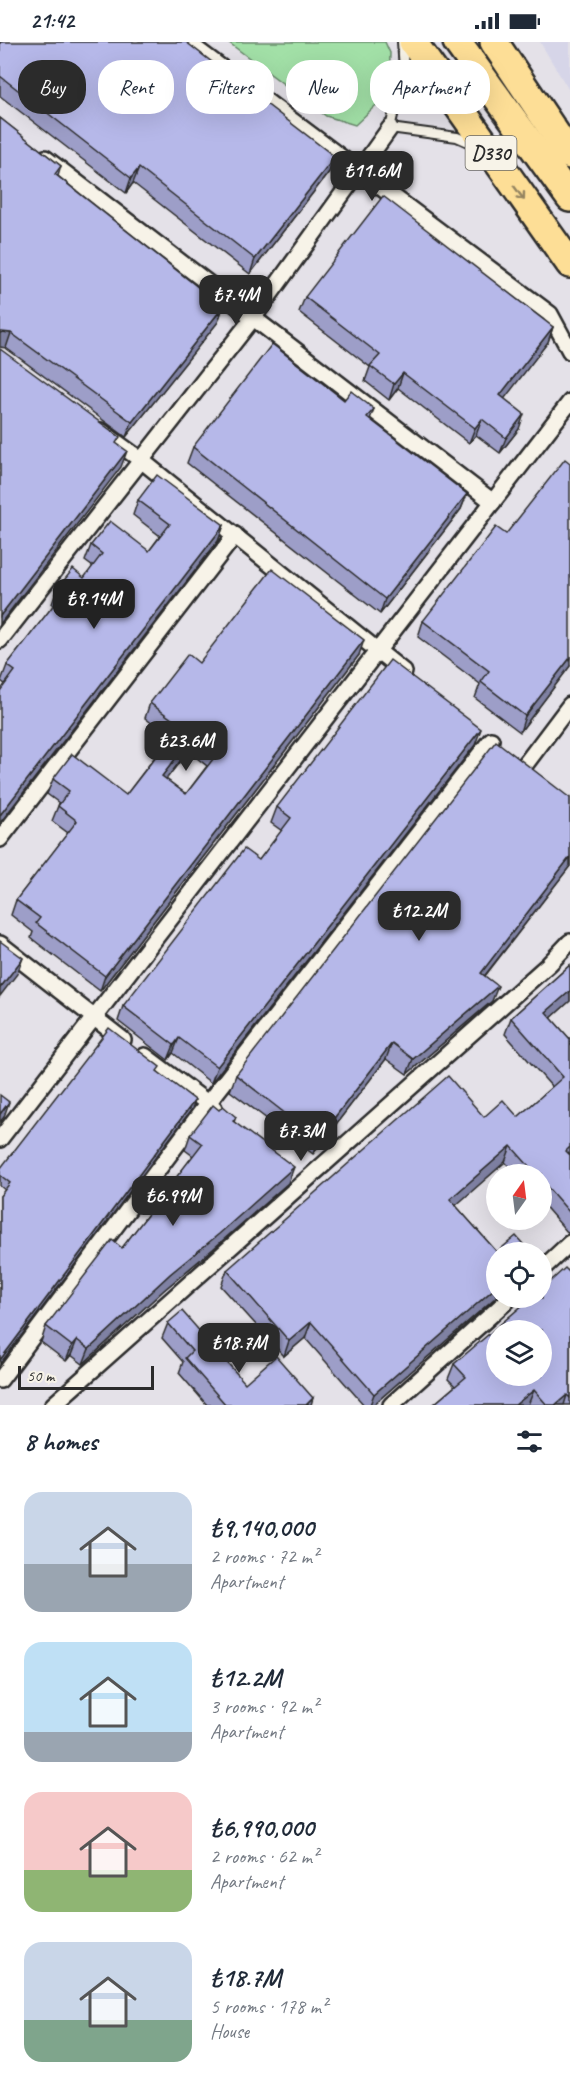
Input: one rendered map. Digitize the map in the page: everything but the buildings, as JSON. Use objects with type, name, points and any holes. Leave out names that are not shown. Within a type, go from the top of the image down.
[{"type":"highway","name":"D330","points":[[413,42],[570,264]]},
{"type":"highway","name":"D330","points":[[457,42],[570,198]]},
{"type":"highway","points":[[494,42],[570,155]]},
{"type":"street","points":[[187,42],[550,314],[570,351]]},
{"type":"street","points":[[0,640],[253,318],[357,170],[390,128]]},
{"type":"street","points":[[38,153],[492,502]]},
{"type":"street","points":[[0,1139],[570,402]]},
{"type":"street","points":[[94,425],[141,460],[412,678]]},
{"type":"street","points":[[0,839],[235,535]]},
{"type":"street","points":[[524,766],[570,705]]},
{"type":"street","points":[[0,1380],[208,1103],[491,740]]},
{"type":"street","points":[[52,1405],[303,1175],[549,964],[570,942]]},
{"type":"street","points":[[0,944],[226,1117]]},
{"type":"street","points":[[552,1260],[570,1243]]},
{"type":"street","points":[[391,1405],[499,1308]]},
{"type":"lane","points":[[402,42],[404,69],[390,128],[457,137],[488,150]]},
{"type":"shaded area","points":[[540,42],[570,42],[570,92]]},
{"type":"green space","points":[[228,42],[385,42],[390,53],[390,60],[370,60],[370,111],[355,125],[323,114],[358,114],[358,60],[286,60],[286,86],[274,77],[274,60],[252,60]]}]
